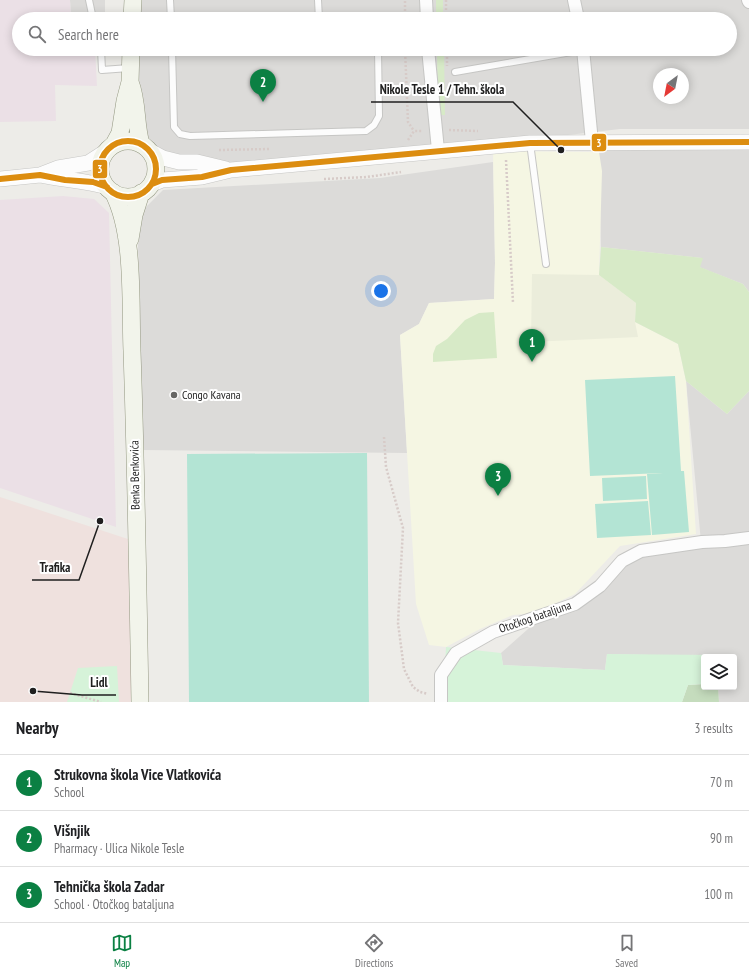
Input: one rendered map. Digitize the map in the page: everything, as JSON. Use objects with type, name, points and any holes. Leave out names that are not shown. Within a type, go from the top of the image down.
[{"type":"main road","points":[[132,12],[133,0]]},
{"type":"main road","points":[[130,75],[134,94],[136,122],[145,148],[156,167],[147,189],[125,197],[110,190],[102,179],[100,170],[110,148],[120,133],[130,75],[131,56]]},
{"type":"main road","points":[[110,148],[131,141],[145,148]]},
{"type":"main road","name":"Benka Benkovića","points":[[128,249],[134,215],[147,189]]},
{"type":"main road","name":"Benka Benkovića","points":[[110,190],[122,217],[128,249],[134,418],[140,702]]},
{"type":"street","points":[[426,0],[427,12]]},
{"type":"street","points":[[574,0],[577,12]]},
{"type":"street","points":[[429,56],[438,150]]},
{"type":"street","points":[[584,56],[592,142]]},
{"type":"street","points":[[147,189],[162,180],[202,177],[231,170],[438,150],[530,143],[749,142]]},
{"type":"street","points":[[0,179],[40,175],[58,168],[88,163],[110,148]]},
{"type":"street","points":[[145,148],[163,158],[179,162],[197,162],[231,170]]},
{"type":"street","points":[[40,175],[65,180],[93,182],[110,190]]},
{"type":"street","name":"Otočkog bataljuna","points":[[441,698],[441,675],[456,653],[493,632],[575,604],[600,586],[622,560],[641,551],[702,542],[749,538]]},
{"type":"lane","points":[[89,0],[92,12]]},
{"type":"lane","points":[[170,0],[171,12]]},
{"type":"lane","points":[[318,0],[319,12]]},
{"type":"lane","points":[[101,56],[102,70],[130,75]]},
{"type":"lane","points":[[172,56],[174,127],[180,134],[190,136],[366,132],[374,125],[379,116],[378,56]]},
{"type":"lane","points":[[455,72],[544,56]]},
{"type":"lane","points":[[530,143],[546,264]]},
{"type":"path","points":[[405,12],[406,0]]},
{"type":"path","points":[[446,0],[446,12]]},
{"type":"path","points":[[405,56],[408,122],[414,131]]},
{"type":"path","points":[[446,123],[446,130]]},
{"type":"path","points":[[505,145],[513,303]]},
{"type":"path","points":[[384,437],[386,467],[403,528],[398,624],[404,669],[414,687],[420,692],[441,698]]},
{"type":"path","points":[[70,693],[101,702]]},
{"type":"shaded area","points":[[0,0],[70,0],[71,12],[12,12],[12,56],[95,56],[97,86],[55,85],[56,121],[0,122]]},
{"type":"shaded area","points":[[70,0],[105,0],[105,12],[71,12]]},
{"type":"shaded area","points":[[133,0],[749,0],[749,129],[620,129],[438,150],[231,170],[197,162],[136,142],[123,141],[130,56],[737,56],[737,12],[132,12]]},
{"type":"shaded area","points":[[592,142],[749,142],[749,292],[743,284],[699,267],[702,258],[601,247],[599,152]]},
{"type":"shaded area","points":[[493,151],[599,152],[602,171],[599,275],[636,303],[635,322],[678,344],[686,381],[696,534],[620,546],[575,594],[535,613],[513,615],[480,629],[446,647],[429,645],[416,604],[400,335],[419,324],[429,303],[494,299],[495,263]]},
{"type":"shaded area","points":[[493,162],[495,263],[494,299],[429,303],[419,324],[400,335],[407,453],[143,450],[138,245],[143,210],[163,190],[380,178]]},
{"type":"shaded area","points":[[63,196],[94,199],[109,213],[116,527],[0,488],[0,200]]},
{"type":"shaded area","points":[[532,274],[599,275],[636,303],[635,322],[638,337],[531,342]]},
{"type":"shaded area","points":[[686,381],[727,414],[749,391],[749,702],[719,702],[718,690],[737,690],[737,654],[701,654],[701,656],[607,654],[605,670],[503,665],[501,653],[537,621],[576,609],[622,561],[701,542]]},
{"type":"shaded area","points":[[0,497],[137,542],[140,702],[0,702]]},
{"type":"green space","points":[[436,0],[443,0],[443,12],[436,12]]},
{"type":"green space","points":[[437,56],[444,56],[445,115],[438,115]]},
{"type":"green space","points":[[601,247],[703,258],[700,267],[743,284],[749,292],[749,391],[727,414],[686,381],[678,344],[635,322],[636,303],[599,275]]},
{"type":"green space","points":[[494,312],[497,358],[433,362],[433,354],[436,346],[447,339],[465,320],[479,313]]},
{"type":"green space","points":[[675,376],[681,471],[684,471],[689,532],[652,535],[647,474],[663,473],[590,476],[585,380]]},
{"type":"green space","points":[[367,453],[369,702],[189,702],[187,454]]},
{"type":"green space","points":[[646,476],[647,499],[603,501],[602,478]]},
{"type":"green space","points":[[648,501],[651,535],[597,538],[595,504]]},
{"type":"green space","points":[[446,647],[501,653],[503,665],[605,670],[607,654],[701,655],[701,684],[688,685],[682,702],[443,702]]},
{"type":"green space","points":[[117,666],[119,702],[67,702],[78,668]]},
{"type":"green space","points":[[701,684],[701,690],[718,690],[719,702],[682,702],[688,685]]},
{"type":"transit line","name":"3","points":[[128,141],[139,143],[148,149],[154,158],[156,169],[154,180],[148,189],[139,195],[128,197],[117,195],[108,189],[102,180],[100,169],[102,158],[108,149],[117,143],[128,141]]},
{"type":"transit line","name":"3","points":[[152,184],[162,180],[202,177],[231,170],[530,143],[749,142]]},
{"type":"transit line","name":"3","points":[[0,179],[40,175],[65,180],[93,182],[107,187]]},
{"type":"place","name":"Višnjik","points":[[263,102]]},
{"type":"place","name":"Nikole Tesle 1 / Tehn. škola","points":[[561,150]]},
{"type":"place","name":"Strukovna škola Vice Vlatkovića","points":[[532,362]]},
{"type":"place","name":"Congo Kavana","points":[[174,395]]},
{"type":"place","name":"Tehnička škola Zadar","points":[[498,496]]},
{"type":"place","name":"Trafika","points":[[100,521]]},
{"type":"place","name":"Lidl","points":[[33,691]]}]
